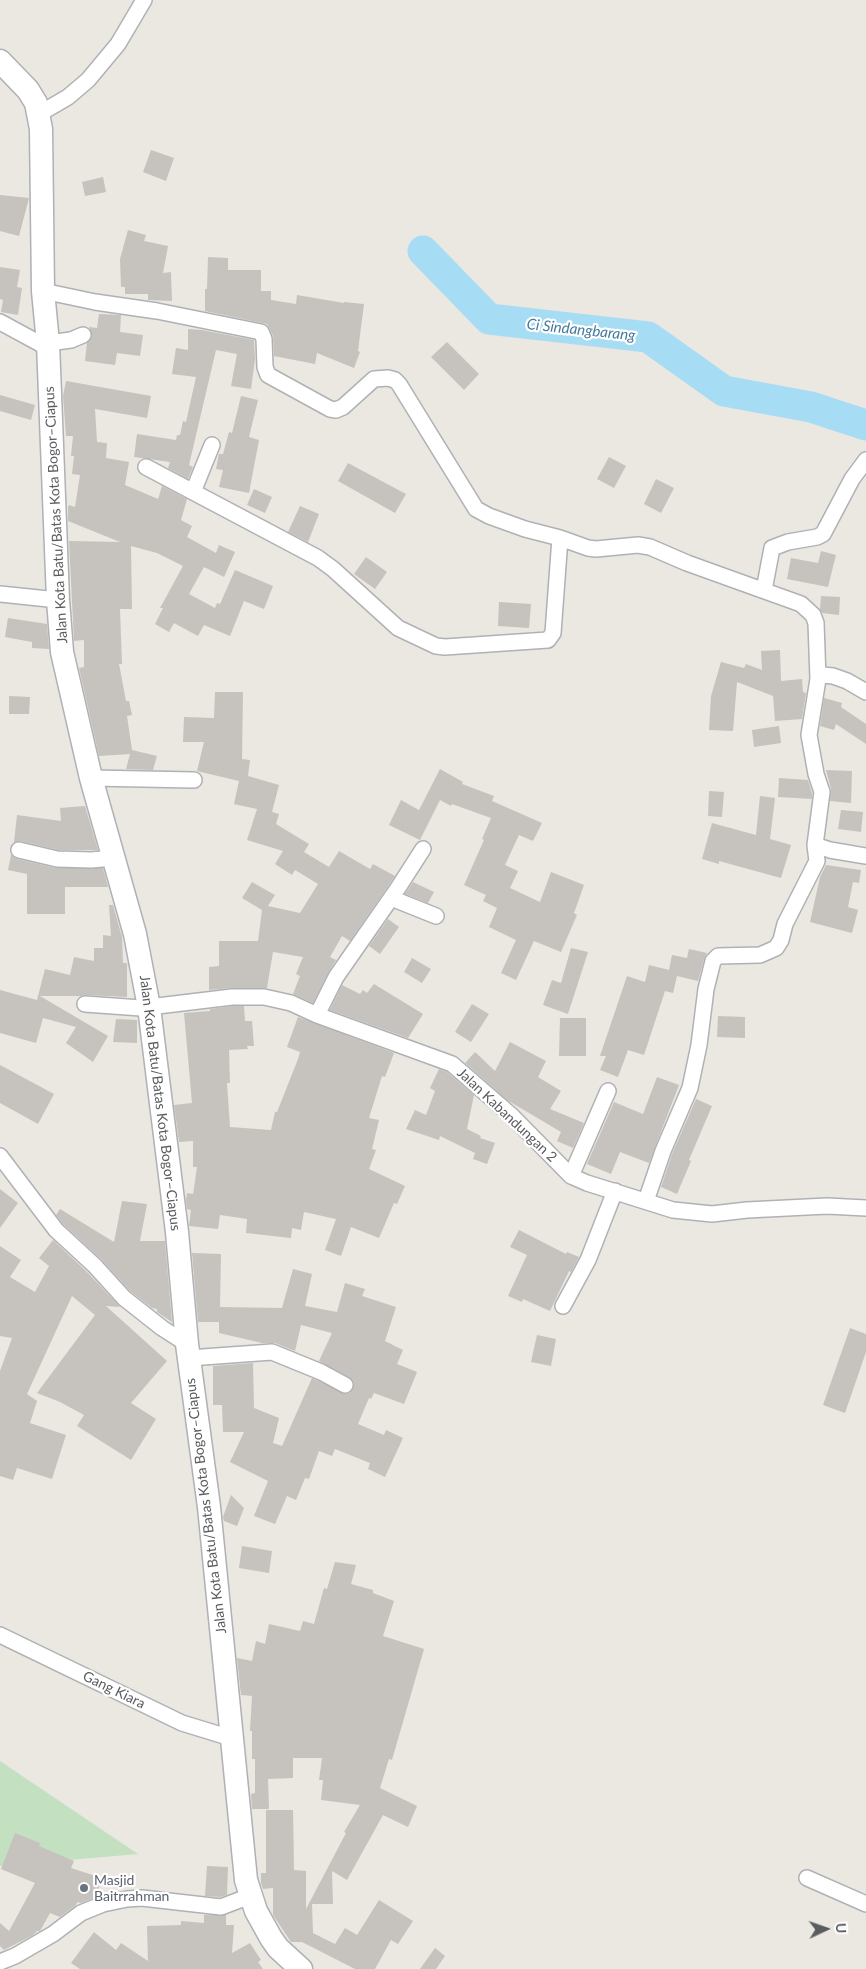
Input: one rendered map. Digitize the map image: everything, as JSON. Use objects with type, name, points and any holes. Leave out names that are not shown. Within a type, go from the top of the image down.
[{"type":"main road","name":"Jalan Kota Batu/Batas Kota Bogor–Ciapus","points":[[0,61],[28,90],[36,103],[42,129],[43,291],[48,346],[58,600],[62,652],[92,778],[135,934],[149,1007],[177,1232],[188,1351],[209,1507],[244,1865],[250,1896],[271,1938],[278,1948],[301,1969]]},
{"type":"street","points":[[39,114],[68,97],[88,80],[118,44],[144,0]]},
{"type":"street","points":[[43,291],[261,332],[264,339],[265,367],[268,375],[330,409],[336,410],[343,407],[374,379],[388,378],[394,380],[399,384],[476,510],[525,529],[596,549],[638,545],[650,547],[687,563],[801,604],[814,615],[818,679],[809,735],[816,774],[822,792],[815,845],[817,861],[785,924],[781,940],[776,948],[760,954],[718,956],[714,961],[706,989],[699,1045],[690,1088],[663,1150],[646,1201]]},
{"type":"street","points":[[0,322],[48,346],[83,335]]},
{"type":"street","points":[[193,492],[212,445]]},
{"type":"street","points":[[764,590],[772,548],[788,542],[823,534],[852,479],[866,460]]},
{"type":"street","points":[[146,467],[318,558],[333,569],[398,628],[436,646],[548,640],[553,633],[560,538]]},
{"type":"street","points":[[0,594],[58,600]]},
{"type":"street","points":[[818,679],[823,675],[834,676],[866,692]]},
{"type":"street","points":[[92,778],[194,780]]},
{"type":"street","points":[[815,845],[830,850],[866,856]]},
{"type":"street","points":[[317,1015],[336,976],[423,849]]},
{"type":"street","points":[[19,850],[57,859],[91,860],[114,858]]},
{"type":"street","points":[[391,898],[436,916]]},
{"type":"street","name":"Jalan Kabandungan 2","points":[[85,1004],[141,1008],[232,997],[264,997],[291,1003],[317,1015],[452,1064],[512,1116],[571,1176],[673,1210],[712,1214],[747,1210],[827,1206],[866,1208]]},
{"type":"street","points":[[571,1176],[608,1092]]},
{"type":"street","points":[[0,1156],[56,1230],[124,1298],[188,1351],[272,1352],[312,1368],[345,1385]]},
{"type":"street","points":[[563,1306],[588,1260],[615,1191]]},
{"type":"street","name":"Gang Kiara","points":[[0,1635],[182,1723],[231,1738]]},
{"type":"street","points":[[807,1878],[866,1904]]},
{"type":"street","points":[[0,1962],[19,1963],[53,1934],[81,1914],[103,1904],[142,1898],[221,1907],[250,1896]]},
{"type":"green space","points":[[0,1761],[138,1854],[0,1866]]},
{"type":"building","points":[[151,150],[174,158],[166,181],[143,172]]},
{"type":"building","points":[[103,177],[106,192],[85,196],[82,182]]},
{"type":"building","points":[[0,195],[29,198],[19,236],[0,231]]},
{"type":"building","points":[[128,230],[146,235],[144,241],[168,246],[163,273],[171,272],[172,301],[148,300],[148,294],[125,294],[125,287],[121,287],[120,259]]},
{"type":"building","points":[[208,257],[228,258],[228,270],[261,270],[261,291],[271,291],[271,300],[296,304],[297,295],[344,303],[364,304],[358,351],[360,352],[354,368],[317,353],[315,364],[274,356],[273,336],[267,324],[205,311]]},
{"type":"building","points":[[0,267],[20,270],[17,287],[22,288],[18,315],[1,312],[3,300],[0,299]]},
{"type":"building","points":[[99,314],[121,315],[120,332],[143,335],[140,356],[117,353],[115,365],[85,361],[87,343],[92,337],[89,327],[97,328]]},
{"type":"building","points":[[188,329],[254,340],[255,359],[251,389],[231,386],[237,354],[216,350],[189,465],[193,467],[188,479],[168,468],[170,462],[134,457],[137,434],[176,440],[177,435],[180,435],[183,421],[186,422],[196,377],[172,374],[176,348],[188,350]]},
{"type":"building","points":[[447,342],[479,374],[464,390],[431,357]]},
{"type":"building","points":[[66,381],[151,396],[147,418],[95,409],[97,442],[107,443],[106,458],[129,462],[125,485],[158,499],[162,486],[187,499],[181,520],[192,526],[187,537],[216,553],[219,545],[235,552],[224,577],[204,567],[189,594],[215,608],[217,603],[220,604],[235,570],[273,586],[264,609],[244,601],[230,636],[204,625],[198,636],[174,623],[169,632],[155,624],[163,608],[160,608],[183,566],[157,553],[131,546],[132,609],[120,609],[122,664],[119,664],[126,701],[129,701],[132,715],[127,716],[132,750],[157,756],[153,770],[126,769],[130,754],[99,756],[79,668],[84,667],[84,640],[74,641],[69,541],[120,542],[68,521],[68,507],[69,505],[75,507],[80,475],[72,474],[74,456],[71,456],[73,436],[66,436],[63,396]]},
{"type":"building","points":[[0,395],[35,405],[31,420],[0,411]]},
{"type":"building","points":[[241,396],[258,400],[249,437],[259,440],[249,493],[219,487],[223,470],[216,469],[219,454],[223,454],[229,432],[232,433]]},
{"type":"building","points":[[609,457],[626,466],[614,488],[597,479]]},
{"type":"building","points":[[348,463],[406,494],[395,513],[338,481]]},
{"type":"building","points":[[656,479],[674,488],[661,513],[644,504]]},
{"type":"building","points":[[254,489],[272,497],[265,513],[247,505]]},
{"type":"building","points":[[300,506],[319,514],[308,542],[288,532]]},
{"type":"building","points":[[821,551],[836,555],[828,587],[787,579],[791,558],[818,563]]},
{"type":"building","points":[[366,557],[387,572],[375,589],[354,574]]},
{"type":"building","points":[[821,596],[840,597],[839,615],[822,613],[820,610]]},
{"type":"building","points":[[499,602],[531,604],[529,628],[498,626]]},
{"type":"building","points":[[8,618],[47,624],[49,649],[32,648],[32,642],[5,637]]},
{"type":"building","points":[[780,650],[781,681],[802,679],[803,692],[806,693],[802,719],[775,721],[773,696],[737,682],[733,731],[709,730],[711,696],[721,662],[744,668],[746,664],[762,670],[761,651]]},
{"type":"building","points":[[215,692],[243,692],[242,759],[250,760],[248,776],[279,785],[272,812],[279,814],[276,824],[309,844],[304,852],[329,867],[339,851],[370,869],[373,864],[395,876],[350,941],[342,936],[330,957],[336,960],[313,1003],[293,994],[300,976],[296,974],[303,957],[273,952],[267,988],[209,990],[209,967],[219,966],[219,941],[258,941],[262,910],[242,898],[252,882],[275,895],[268,906],[300,913],[318,884],[295,870],[292,875],[275,864],[283,851],[247,840],[257,809],[234,804],[239,781],[197,771],[204,742],[183,742],[184,717],[214,718]]},
{"type":"building","points":[[9,696],[30,697],[29,714],[9,714]]},
{"type":"building","points":[[824,698],[842,703],[841,707],[866,724],[866,744],[836,724],[834,730],[820,726]]},
{"type":"building","points":[[779,726],[781,743],[754,747],[752,730]]},
{"type":"building","points":[[440,769],[463,782],[462,784],[494,796],[492,801],[542,823],[533,841],[519,835],[505,865],[518,871],[510,888],[540,902],[551,872],[584,885],[574,913],[577,915],[561,952],[534,941],[516,980],[501,973],[516,940],[489,927],[497,908],[483,901],[486,895],[464,885],[484,840],[482,839],[491,818],[452,804],[451,806],[440,800],[420,840],[389,825],[401,800],[419,810]]},
{"type":"building","points":[[826,770],[852,771],[851,803],[830,801],[831,789]]},
{"type":"building","points":[[779,778],[808,780],[812,799],[778,797]]},
{"type":"building","points":[[709,791],[724,792],[722,817],[708,816]]},
{"type":"building","points":[[760,796],[775,798],[770,839],[791,845],[781,878],[719,861],[719,864],[702,859],[712,823],[756,835]]},
{"type":"building","points":[[85,806],[98,850],[58,850],[21,841],[14,842],[17,815],[61,821],[60,808]]},
{"type":"building","points":[[841,810],[863,812],[861,832],[838,829]]},
{"type":"building","points":[[11,855],[17,859],[55,868],[103,868],[108,887],[65,887],[65,914],[27,914],[27,874],[8,870]]},
{"type":"building","points":[[826,865],[861,870],[859,883],[853,882],[848,907],[858,910],[852,933],[810,922],[820,877]]},
{"type":"building","points":[[413,882],[434,892],[428,903],[405,894]]},
{"type":"building","points":[[109,905],[113,905],[122,937],[123,963],[127,963],[127,997],[86,995],[40,996],[108,1036],[93,1062],[66,1043],[76,1027],[43,1018],[36,1043],[0,1033],[0,990],[37,1000],[45,969],[70,975],[74,957],[94,961],[94,948],[103,948],[103,935],[111,936]]},
{"type":"building","points":[[388,919],[399,927],[380,954],[369,946]]},
{"type":"building","points":[[571,948],[588,952],[568,1014],[543,1005],[552,980],[561,983]]},
{"type":"building","points":[[689,949],[707,953],[698,981],[677,976],[673,993],[665,991],[644,1055],[628,1050],[618,1077],[600,1070],[606,1056],[600,1056],[627,976],[645,982],[649,965],[669,970],[672,955],[687,958]]},
{"type":"building","points":[[412,958],[431,969],[422,983],[404,972]]},
{"type":"building","points":[[374,984],[423,1014],[408,1038],[330,1010],[342,985],[360,994],[363,990],[367,993]]},
{"type":"building","points":[[472,1004],[489,1014],[471,1042],[455,1032]]},
{"type":"building","points":[[244,1006],[245,1021],[252,1021],[254,1046],[247,1046],[248,1049],[229,1050],[230,1083],[227,1083],[230,1127],[271,1130],[275,1112],[277,1112],[300,1052],[287,1047],[298,1017],[394,1053],[385,1077],[382,1076],[369,1118],[379,1120],[372,1149],[376,1150],[369,1169],[405,1186],[397,1204],[394,1203],[379,1238],[351,1227],[341,1256],[325,1250],[336,1219],[304,1212],[301,1230],[292,1228],[291,1238],[246,1233],[247,1219],[220,1215],[218,1229],[189,1226],[191,1210],[187,1209],[186,1200],[187,1193],[193,1194],[197,1167],[193,1167],[193,1141],[179,1142],[174,1105],[192,1103],[184,1013],[210,1011],[210,1009]]},
{"type":"building","points":[[718,1016],[745,1017],[745,1038],[717,1037]]},
{"type":"building","points":[[560,1018],[586,1018],[586,1056],[559,1056]]},
{"type":"building","points":[[116,1019],[137,1020],[137,1043],[113,1042]]},
{"type":"building","points":[[510,1042],[546,1061],[538,1077],[561,1091],[550,1109],[584,1123],[573,1148],[557,1141],[561,1132],[507,1100],[465,1063],[475,1052],[495,1071]]},
{"type":"building","points":[[0,1065],[54,1094],[38,1124],[0,1103]]},
{"type":"building","points":[[439,1069],[447,1072],[474,1095],[467,1129],[481,1136],[480,1138],[495,1143],[487,1164],[473,1159],[475,1153],[440,1136],[439,1140],[406,1129],[415,1110],[426,1115],[435,1091],[430,1088]]},
{"type":"building","points":[[657,1077],[679,1085],[649,1163],[620,1152],[611,1174],[587,1164],[614,1102],[643,1114]]},
{"type":"building","points":[[696,1099],[712,1106],[677,1194],[661,1187],[672,1154]]},
{"type":"building","points":[[0,1189],[18,1203],[0,1228]]},
{"type":"building","points":[[122,1201],[147,1204],[140,1241],[165,1241],[172,1322],[157,1312],[157,1309],[152,1308],[130,1291],[102,1260],[63,1224],[56,1215],[60,1209],[114,1242]]},
{"type":"building","points":[[519,1230],[566,1254],[567,1252],[579,1257],[571,1272],[569,1271],[550,1311],[523,1299],[522,1302],[508,1296],[527,1255],[510,1247]]},
{"type":"building","points":[[53,1240],[120,1307],[106,1306],[167,1361],[131,1403],[156,1419],[131,1460],[77,1426],[84,1415],[60,1402],[37,1393],[95,1315],[72,1296],[27,1394],[37,1401],[30,1423],[66,1435],[52,1479],[17,1468],[13,1480],[0,1476],[0,1371],[12,1338],[0,1336],[0,1246],[21,1260],[10,1277],[35,1292],[49,1266],[39,1258]]},
{"type":"building","points":[[192,1253],[221,1254],[220,1307],[282,1308],[293,1269],[312,1274],[305,1306],[337,1312],[345,1283],[365,1289],[362,1296],[396,1307],[385,1341],[403,1350],[397,1364],[417,1372],[404,1404],[374,1393],[371,1399],[369,1398],[358,1424],[384,1435],[386,1430],[403,1438],[385,1477],[368,1469],[370,1463],[335,1449],[332,1456],[319,1451],[309,1479],[305,1478],[296,1500],[287,1496],[275,1524],[254,1516],[268,1481],[230,1462],[244,1432],[223,1432],[222,1405],[213,1405],[213,1366],[253,1363],[254,1408],[279,1418],[273,1443],[282,1446],[312,1378],[345,1394],[350,1393],[354,1384],[349,1377],[319,1361],[332,1333],[301,1325],[295,1351],[275,1343],[262,1343],[219,1333],[219,1322],[198,1322]]},
{"type":"building","points":[[850,1328],[866,1334],[866,1352],[845,1413],[823,1405]]},
{"type":"building","points":[[537,1335],[556,1339],[551,1366],[531,1362]]},
{"type":"building","points":[[231,1495],[244,1508],[237,1526],[224,1521],[223,1517]]},
{"type":"building","points":[[242,1546],[272,1551],[269,1573],[239,1568]]},
{"type":"building","points":[[335,1562],[356,1565],[351,1584],[373,1590],[373,1593],[394,1601],[383,1636],[424,1649],[392,1760],[389,1759],[380,1788],[417,1806],[408,1827],[383,1815],[347,1880],[332,1871],[333,1904],[312,1904],[313,1933],[335,1944],[345,1928],[357,1935],[379,1900],[413,1921],[398,1944],[391,1940],[375,1969],[355,1969],[302,1942],[291,1942],[273,1915],[273,1888],[263,1889],[261,1883],[261,1873],[266,1873],[266,1810],[293,1810],[294,1870],[306,1871],[306,1909],[346,1833],[344,1832],[360,1805],[321,1800],[323,1780],[319,1780],[322,1758],[293,1758],[293,1778],[268,1779],[269,1809],[252,1809],[251,1794],[255,1793],[255,1759],[252,1759],[252,1731],[250,1731],[252,1696],[241,1695],[237,1658],[252,1661],[256,1641],[265,1644],[269,1624],[300,1631],[303,1621],[314,1624],[324,1588],[327,1589]]},
{"type":"building","points":[[15,1833],[40,1843],[39,1846],[74,1861],[71,1868],[102,1878],[96,1897],[81,1903],[77,1902],[76,1905],[60,1917],[50,1913],[40,1931],[4,1950],[0,1946],[0,1923],[9,1931],[35,1883],[1,1869]]},
{"type":"building","points":[[207,1866],[228,1867],[227,1895],[220,1897],[205,1896]]},
{"type":"building","points":[[204,1915],[226,1915],[226,1925],[234,1925],[232,1953],[250,1943],[261,1960],[258,1962],[263,1969],[80,1969],[71,1963],[94,1932],[116,1950],[121,1943],[148,1961],[147,1926],[181,1925],[181,1921],[204,1923]]},
{"type":"building","points":[[435,1948],[445,1956],[436,1969],[420,1969]]},
{"type":"waterway","name":"Ci Sindangbarang","points":[[423,251],[489,319],[648,337],[724,391],[811,407],[866,425]]},
{"type":"place","name":"Masjid Baitrrahman","points":[[84,1888]]}]
